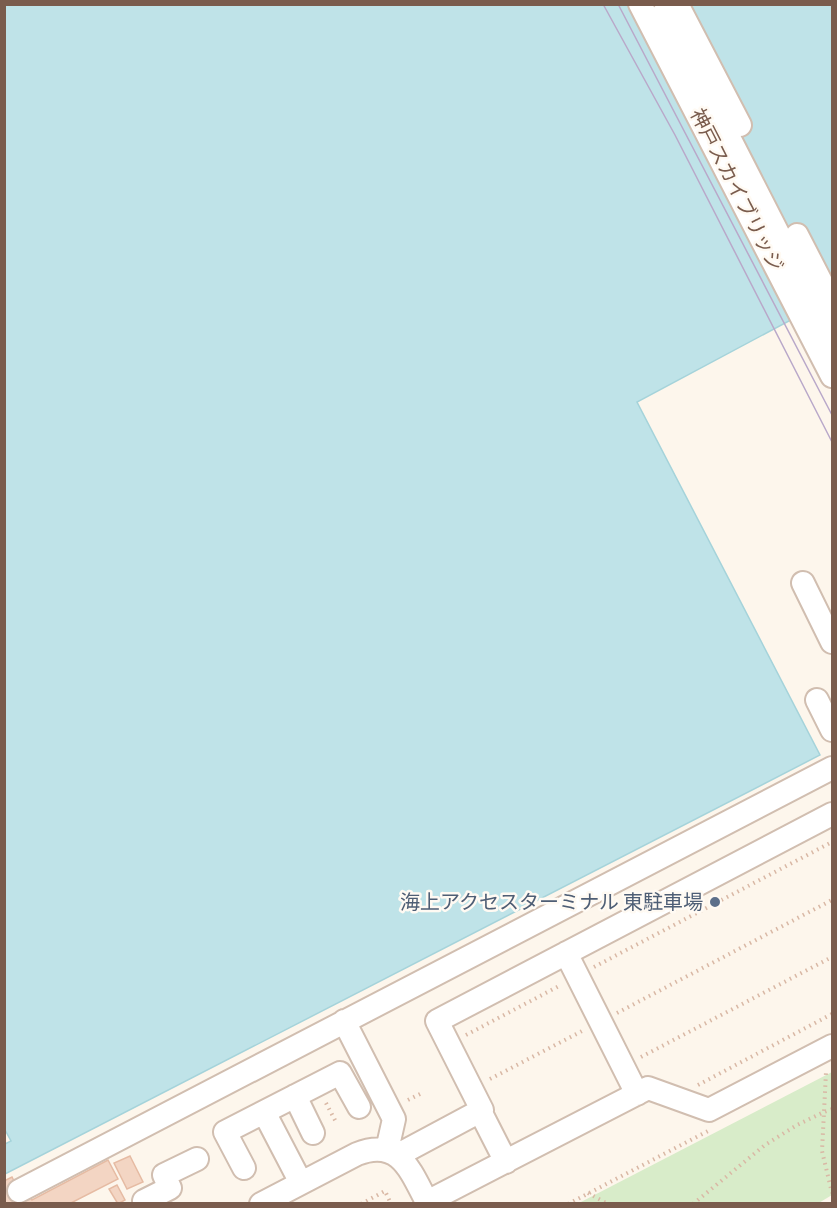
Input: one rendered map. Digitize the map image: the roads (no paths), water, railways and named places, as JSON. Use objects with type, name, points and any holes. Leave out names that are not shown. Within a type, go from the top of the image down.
[{"type":"street","name":"神戸スカイブリッジ","points":[[640,4],[832,376]]},
{"type":"street","name":"神戸スカイブリッジ","points":[[658,4],[832,339]]},
{"type":"street","points":[[677,4],[832,303]]},
{"type":"street","points":[[803,583],[832,642]]},
{"type":"street","points":[[817,700],[832,730]]},
{"type":"street","points":[[19,1191],[832,768]]},
{"type":"street","points":[[506,1162],[437,1022],[832,814]]},
{"type":"street","points":[[566,953],[637,1094]]},
{"type":"street","points":[[344,1021],[394,1119],[393,1153]]},
{"type":"street","points":[[393,1153],[404,1161],[427,1203],[648,1089],[709,1110],[832,1046]]},
{"type":"street","points":[[244,1168],[225,1132],[340,1072],[359,1107]]},
{"type":"street","points":[[295,1096],[314,1133]]},
{"type":"street","points":[[261,1203],[364,1151],[393,1153],[480,1111]]},
{"type":"street","points":[[258,1116],[295,1186]]},
{"type":"street","points":[[146,1203],[144,1201],[170,1188],[164,1175],[196,1159]]},
{"type":"water","points":[[5,5],[832,5],[832,298],[637,402],[820,755],[5,1174],[5,1144],[11,1141],[4,1128]]},
{"type":"tram line","points":[[603,4],[675,135],[832,442]]},
{"type":"tram line","points":[[618,4],[832,415]]},
{"type":"place","name":"海上アクセスターミナル 東駐車場","points":[[715,902]]}]
